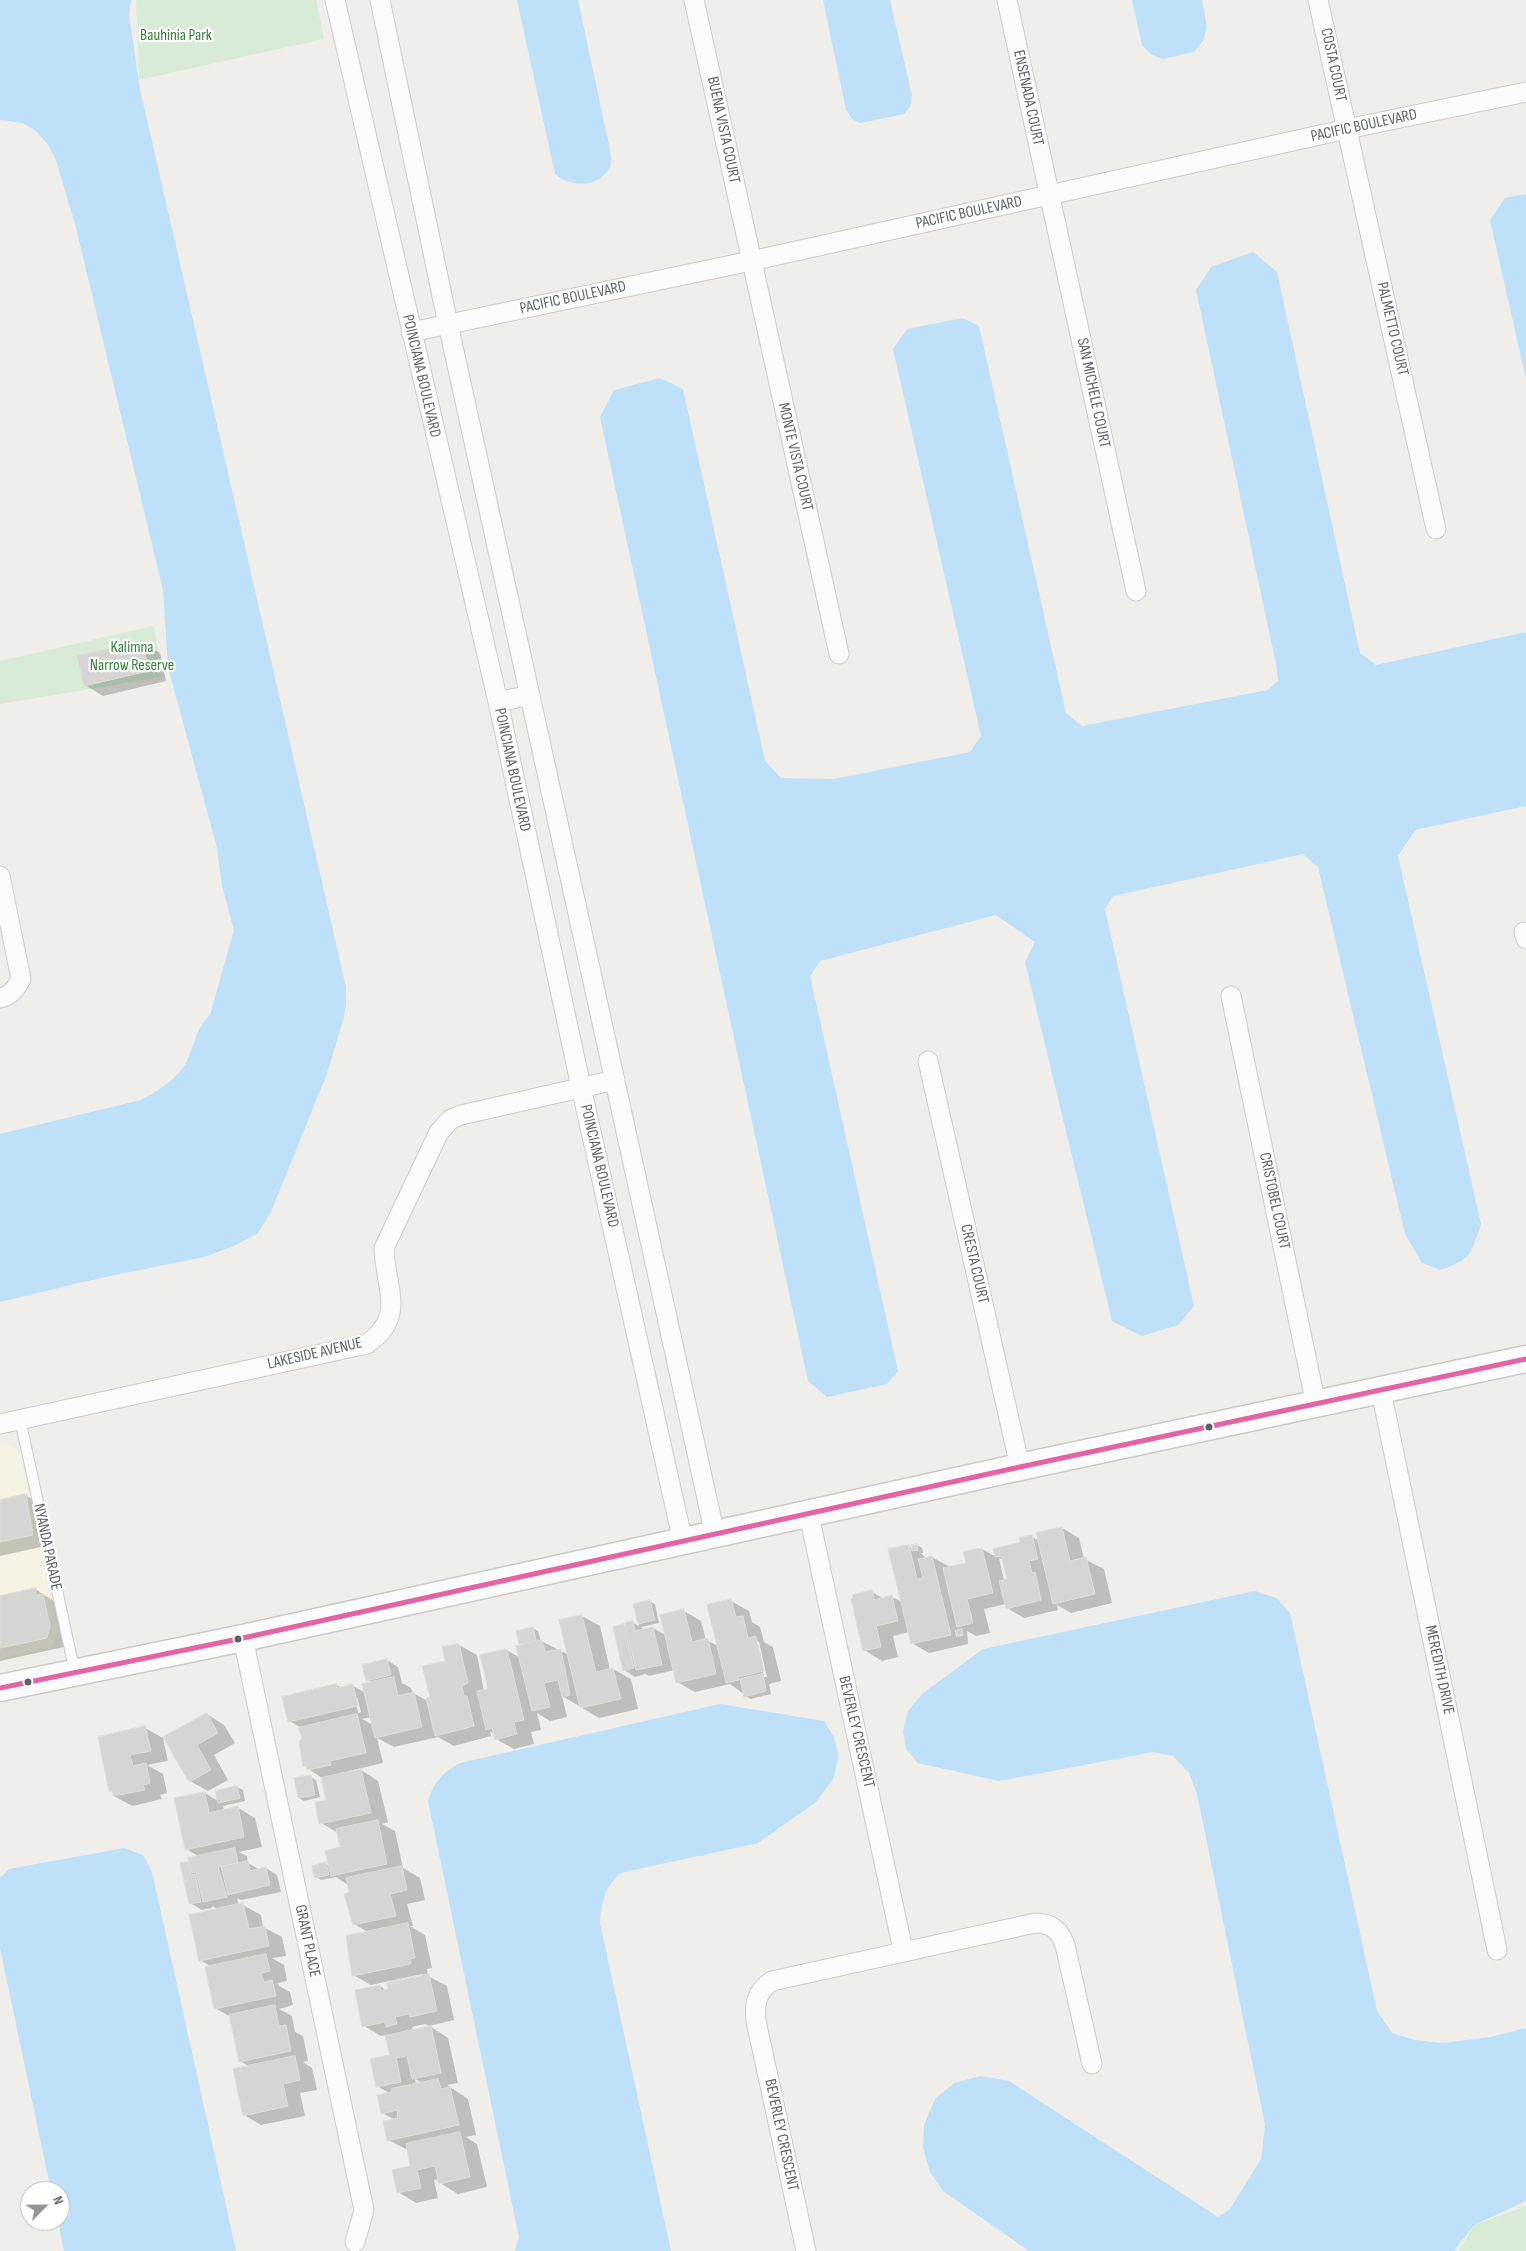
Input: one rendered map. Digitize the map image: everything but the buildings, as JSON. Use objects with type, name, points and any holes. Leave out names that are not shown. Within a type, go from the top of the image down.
[{"type":"street","name":"POINCIANA BOULEVARD","points":[[335,0],[498,702],[581,1087],[683,1542]]},
{"type":"street","name":"POINCIANA BOULEVARD","points":[[380,0],[448,324],[715,1535]]},
{"type":"street","name":"BUENA VISTA COURT","points":[[694,0],[751,260]]},
{"type":"street","name":"ENSENADA COURT","points":[[1007,0],[1050,195]]},
{"type":"street","name":"COSTA COURT","points":[[1318,0],[1347,129]]},
{"type":"street","name":"PACIFIC BOULEVARD","points":[[411,332],[1526,92]]},
{"type":"street","name":"PALMETTO COURT","points":[[1347,129],[1436,529]]},
{"type":"street","name":"SAN MICHELE COURT","points":[[1050,195],[1136,591]]},
{"type":"street","name":"MONTE VISTA COURT","points":[[751,260],[839,654]]},
{"type":"street","points":[[498,702],[530,695]]},
{"type":"street","points":[[0,876],[21,979],[15,989],[6,997],[0,998]]},
{"type":"street","name":"CRISTOBEL COURT","points":[[1231,996],[1316,1405]]},
{"type":"street","name":"CRESTA COURT","points":[[928,1061],[1020,1467]]},
{"type":"street","name":"LAKESIDE AVENUE","points":[[0,1424],[367,1344],[378,1336],[390,1316],[391,1301],[384,1264],[384,1248],[439,1132],[452,1119],[461,1114],[615,1080]]},
{"type":"street","points":[[0,1688],[76,1674],[243,1638],[809,1515],[1020,1467],[1526,1359]]},
{"type":"street","name":"MEREDITH DRIVE","points":[[1381,1391],[1496,1950]]},
{"type":"street","name":"BEVERLEY CRESCENT","points":[[809,1515],[903,1950]]},
{"type":"street","name":"GRANT PLACE","points":[[243,1638],[364,2210],[355,2242]]},
{"type":"street","name":"BEVERLEY CRESCENT","points":[[806,2251],[756,2021],[754,2007],[763,1987],[778,1979],[903,1950],[1035,1922],[1046,1923],[1054,1927],[1061,1934],[1065,1945],[1092,2064]]},
{"type":"lane","name":"NYANDA PARADE","points":[[20,1419],[76,1674]]},
{"type":"shaded area","points":[[0,1444],[10,1446],[19,1452],[58,1633],[52,1647],[0,1658]]},
{"type":"green space","name":"Bauhinia Park","points":[[136,0],[316,0],[324,39],[139,80]]},
{"type":"green space","name":"Kalimna Narrow Reserve","points":[[154,626],[162,677],[0,704],[0,661]]},
{"type":"green space","points":[[1526,2206],[1526,2251],[1459,2251],[1474,2225]]},
{"type":"water","points":[[0,0],[131,0],[129,15],[140,89],[346,987],[346,1005],[326,1076],[271,1212],[258,1233],[236,1245],[204,1257],[100,1278],[0,1302],[0,1134],[141,1100],[173,1079],[186,1063],[197,1034],[210,1015],[234,930],[222,886],[217,848],[168,667],[163,590],[75,224],[56,160],[48,145],[37,132],[23,123],[0,120]]},
{"type":"water","points":[[517,0],[578,0],[611,156],[611,164],[606,173],[593,182],[585,184],[569,182],[555,174]]},
{"type":"water","points":[[823,0],[890,0],[912,96],[910,107],[904,114],[860,123],[852,119],[846,110]]},
{"type":"water","points":[[1132,0],[1202,0],[1207,27],[1203,41],[1194,52],[1163,59],[1152,55],[1142,45]]},
{"type":"water","points":[[1526,194],[1526,379],[1490,220],[1505,198]]},
{"type":"water","points":[[1253,252],[1277,272],[1360,653],[1376,665],[1526,632],[1526,806],[1415,830],[1398,856],[1481,1224],[1475,1243],[1464,1259],[1440,1270],[1422,1263],[1405,1234],[1318,867],[1303,854],[1113,896],[1105,909],[1194,1306],[1178,1325],[1142,1336],[1112,1321],[1025,962],[1035,942],[996,915],[820,961],[810,976],[898,1371],[887,1384],[827,1397],[808,1381],[600,417],[614,390],[660,378],[683,389],[765,761],[781,778],[834,779],[970,752],[981,736],[893,349],[907,329],[963,318],[979,326],[1066,713],[1082,726],[1268,690],[1278,681],[1276,664],[1196,290],[1211,267]]},
{"type":"water","points":[[1255,1591],[1276,1598],[1290,1613],[1377,2011],[1392,2033],[1415,2040],[1443,2043],[1490,2037],[1526,2028],[1526,2201],[1474,2225],[1454,2251],[1029,2251],[943,2191],[930,2172],[923,2148],[924,2125],[935,2099],[954,2083],[980,2076],[1009,2081],[1218,2217],[1230,2209],[1261,2159],[1265,2125],[1197,1794],[1189,1773],[1173,1756],[1153,1752],[999,1781],[918,1763],[906,1749],[903,1732],[908,1711],[923,1693],[983,1649]]},
{"type":"water","points":[[720,1704],[824,1721],[834,1737],[839,1756],[833,1779],[816,1802],[758,1843],[620,1873],[607,1890],[601,1909],[600,1923],[671,2251],[515,2251],[519,2237],[428,1801],[430,1794],[436,1783],[448,1770],[460,1763]]},
{"type":"water","points":[[124,1848],[143,1855],[152,1872],[236,2251],[64,2251],[60,2231],[70,2231],[70,2181],[49,2181],[0,1948],[0,1878],[9,1869]]},
{"type":"transit line","points":[[0,1688],[243,1638],[1020,1467],[1526,1359]]}]
